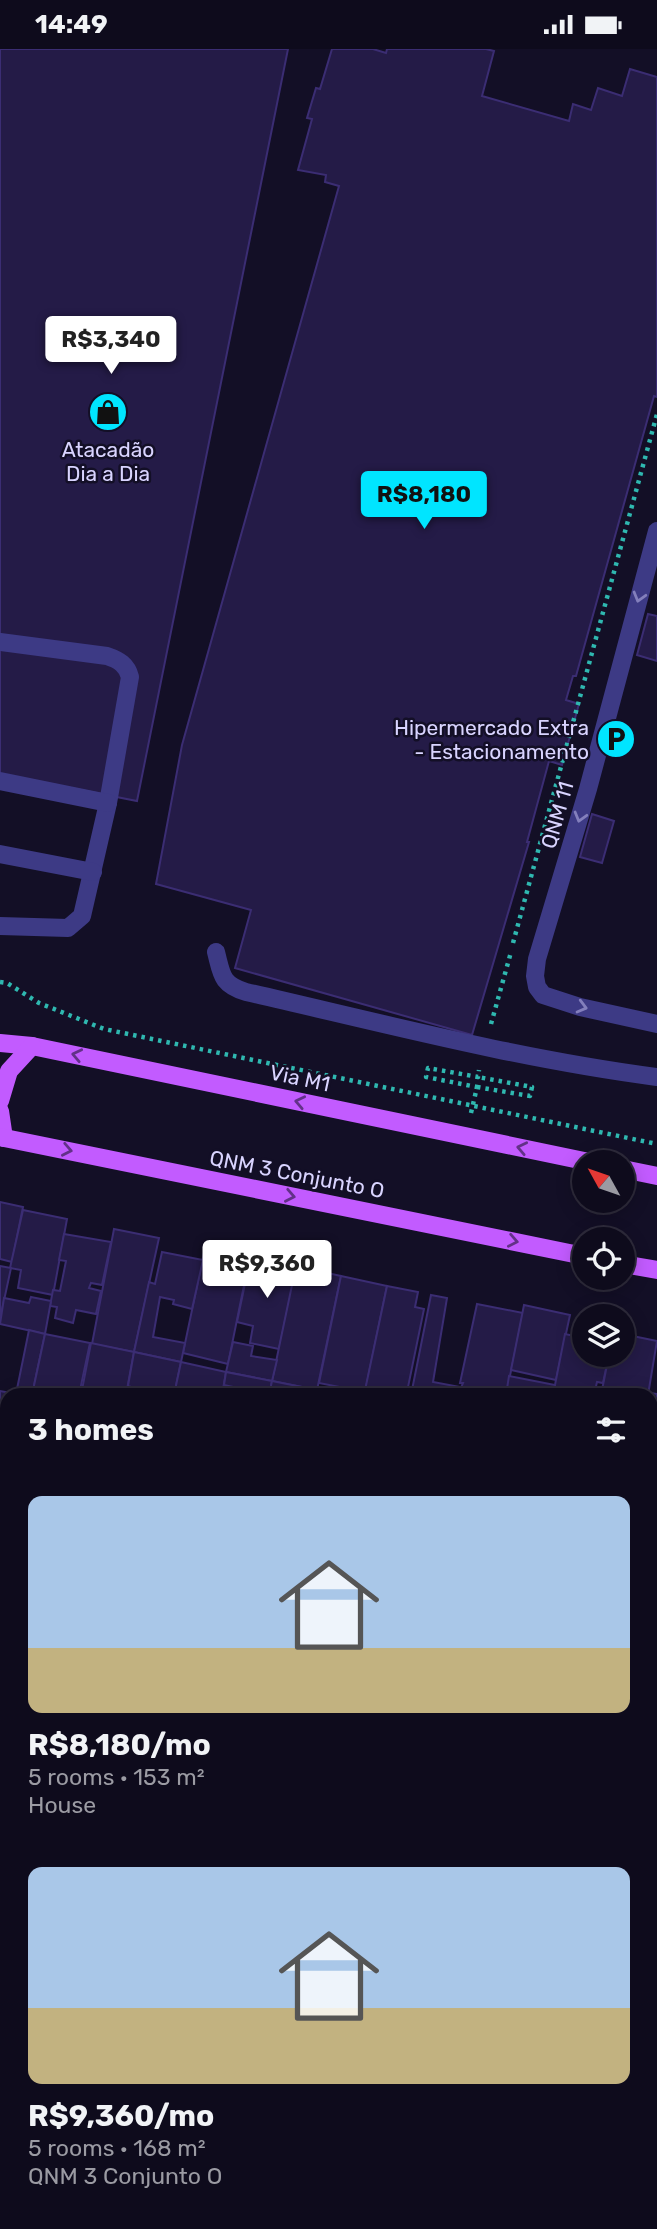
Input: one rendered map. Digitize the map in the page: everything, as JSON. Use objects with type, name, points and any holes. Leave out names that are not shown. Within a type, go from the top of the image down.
[{"type":"main road","name":"Via M1","points":[[0,1042],[32,1046],[572,1158]]},
{"type":"main road","points":[[0,1101],[9,1072],[32,1046]]},
{"type":"main road","points":[[0,1111],[2,1137]]},
{"type":"main road","name":"QNM 3 Conjunto O","points":[[2,1137],[572,1254]]},
{"type":"main road","points":[[635,1171],[657,1176]]},
{"type":"main road","points":[[635,1266],[657,1271]]},
{"type":"street","name":"QNM 11","points":[[657,531],[588,789],[537,959],[535,976],[537,987],[543,995],[580,1007],[657,1024]]},
{"type":"street","points":[[0,642],[107,656],[117,659],[131,677],[108,803],[82,916],[76,924],[68,928],[0,926]]},
{"type":"street","points":[[0,781],[108,803]]},
{"type":"street","points":[[0,854],[93,872]]},
{"type":"street","points":[[216,952],[222,976],[227,984],[246,992],[485,1046],[657,1077]]},
{"type":"path","points":[[478,1077],[657,414]]},
{"type":"path","points":[[0,982],[38,1003],[104,1029],[657,1144]]},
{"type":"path","points":[[428,1068],[532,1087],[530,1096],[477,1087],[426,1077],[428,1068]]},
{"type":"path","points":[[466,1136],[477,1087]]},
{"type":"building","name":"Atacadão Dia a Dia","points":[[0,49],[288,49],[137,801],[0,774]]},
{"type":"building","points":[[332,49],[373,49],[386,53],[387,49],[494,51],[482,96],[569,121],[573,104],[591,110],[598,88],[622,96],[630,69],[657,77],[657,397],[654,396],[576,676],[573,676],[566,700],[579,704],[562,765],[549,761],[529,842],[472,1035],[235,968],[251,910],[156,884],[182,745],[339,186],[325,182],[326,175],[298,170],[312,119],[307,118],[316,88],[320,89]]},
{"type":"building","points":[[648,614],[657,616],[657,661],[637,655]]},
{"type":"building","points":[[592,814],[614,821],[602,863],[580,857]]},
{"type":"building","points":[[0,1202],[23,1207],[12,1262],[0,1259]]},
{"type":"building","points":[[23,1210],[67,1219],[53,1295],[18,1288],[21,1270],[10,1268]]},
{"type":"building","points":[[114,1229],[159,1238],[134,1352],[92,1344]]},
{"type":"building","points":[[64,1234],[111,1242],[102,1285],[91,1283],[89,1288],[101,1291],[96,1314],[76,1310],[73,1323],[55,1318],[57,1307],[50,1306],[53,1290],[60,1291],[66,1261],[59,1260]]},
{"type":"building","points":[[205,1248],[250,1256],[228,1364],[183,1353]]},
{"type":"building","points":[[162,1252],[203,1260],[192,1309],[173,1304],[174,1300],[160,1297],[153,1337],[185,1343],[181,1362],[134,1352],[149,1282],[155,1284]]},
{"type":"building","points":[[251,1255],[297,1265],[279,1349],[250,1343],[253,1326],[237,1322]]},
{"type":"building","points":[[0,1266],[11,1268],[0,1319]]},
{"type":"building","points":[[296,1266],[341,1276],[317,1388],[272,1381]]},
{"type":"building","points":[[341,1276],[387,1286],[366,1388],[345,1388],[319,1383]]},
{"type":"building","points":[[387,1286],[418,1292],[415,1307],[424,1309],[408,1388],[365,1388]]},
{"type":"building","points":[[431,1295],[447,1298],[433,1382],[460,1388],[412,1388]]},
{"type":"building","points":[[31,1297],[51,1301],[45,1334],[0,1324],[4,1298],[29,1303]]},
{"type":"building","points":[[477,1304],[523,1313],[507,1388],[461,1388],[463,1383],[460,1383]]},
{"type":"building","points":[[524,1305],[570,1315],[556,1380],[511,1370]]},
{"type":"building","points":[[29,1330],[45,1334],[33,1388],[17,1388]]},
{"type":"building","points":[[45,1334],[90,1343],[80,1388],[33,1388]]},
{"type":"building","points":[[565,1334],[572,1335],[572,1367],[606,1367],[603,1383],[597,1382],[596,1388],[554,1388]]},
{"type":"building","points":[[635,1336],[657,1341],[649,1388],[602,1388],[607,1367],[635,1367]]},
{"type":"building","points":[[233,1342],[253,1346],[251,1356],[277,1360],[272,1381],[226,1372]]},
{"type":"building","points":[[91,1343],[134,1352],[127,1388],[82,1388]]},
{"type":"building","points":[[134,1352],[181,1362],[175,1388],[128,1386]]},
{"type":"building","points":[[181,1362],[226,1372],[223,1388],[175,1388]]},
{"type":"building","points":[[226,1372],[272,1381],[270,1388],[238,1388],[224,1385]]},
{"type":"building","points":[[509,1376],[555,1385],[554,1388],[507,1388]]},
{"type":"building","points":[[272,1381],[307,1388],[270,1388]]},
{"type":"place","name":"Atacadão Dia a Dia","points":[[108,412]]},
{"type":"place","name":"Hipermercado Extra - Estacionamento","points":[[616,739]]}]
